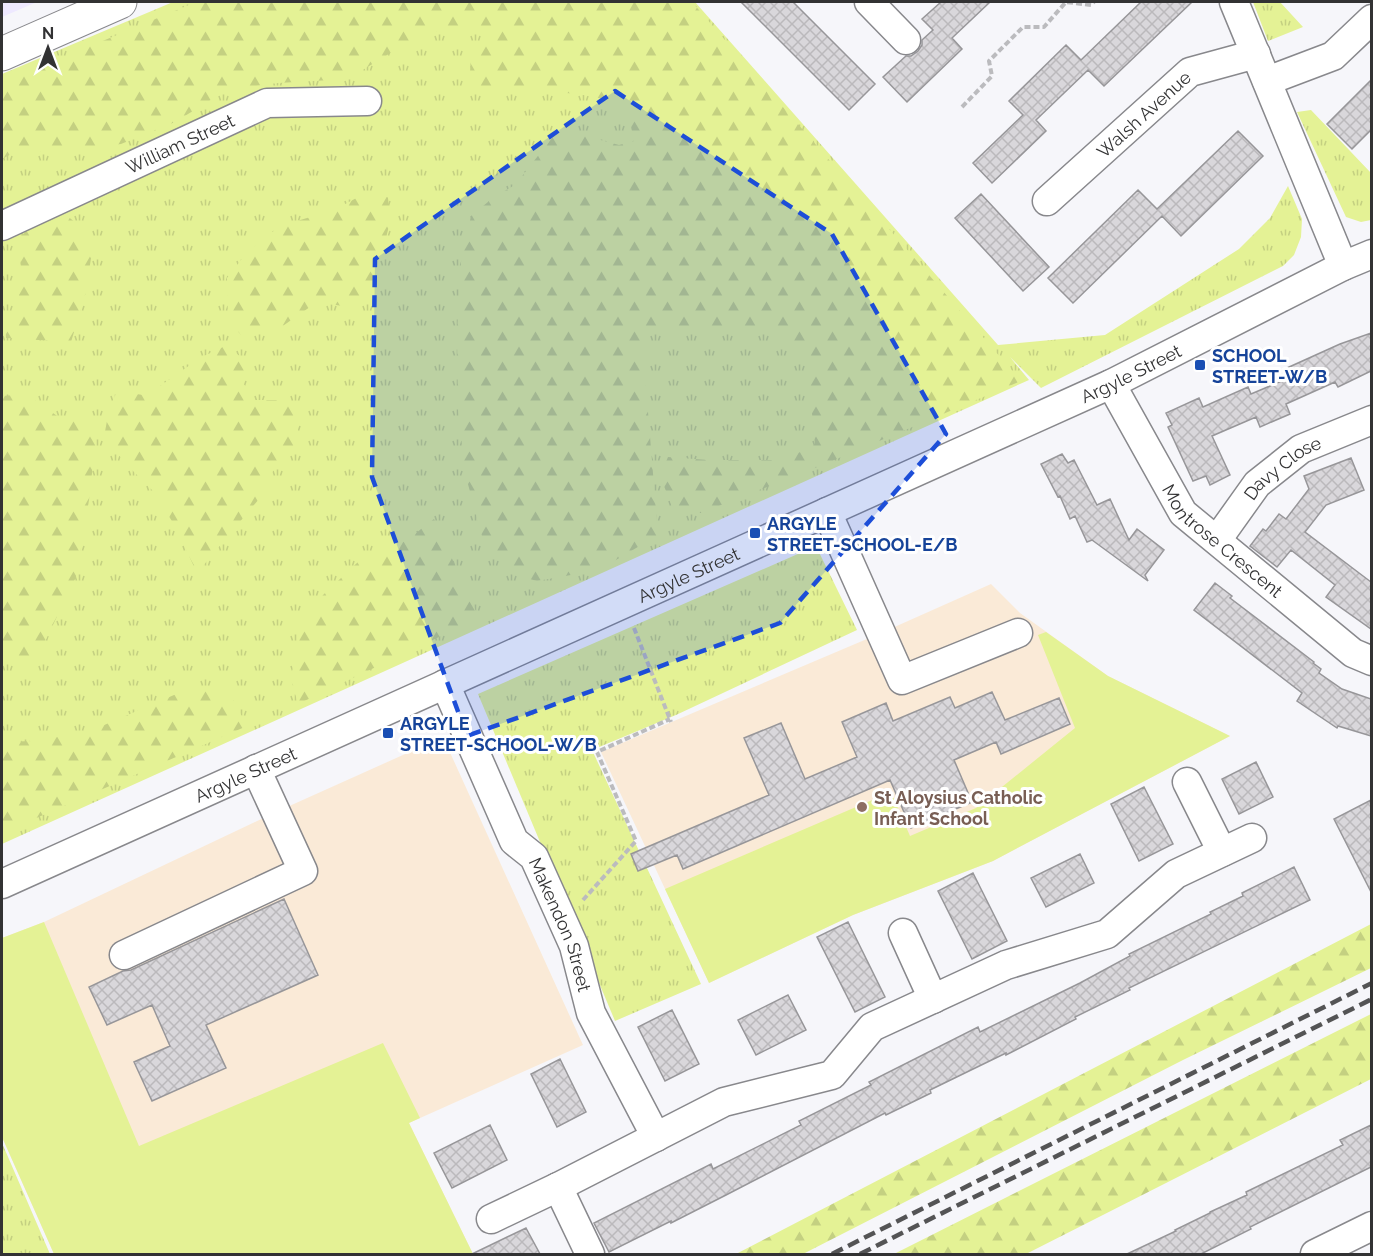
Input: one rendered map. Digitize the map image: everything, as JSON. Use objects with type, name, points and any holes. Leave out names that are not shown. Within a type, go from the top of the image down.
[{"type":"main road","points":[[2,54],[120,2]]},
{"type":"street","points":[[869,2],[906,40]]},
{"type":"street","points":[[1234,2],[1343,266]]},
{"type":"street","points":[[1267,81],[1333,56],[1371,19]]},
{"type":"street","name":"Walsh Avenue","points":[[1047,201],[1190,72],[1256,54]]},
{"type":"street","name":"William Street","points":[[2,226],[267,103],[367,101]]},
{"type":"street","name":"Argyle Street","points":[[2,884],[1111,384],[1371,254]]},
{"type":"street","name":"Montrose Crescent","points":[[1111,384],[1183,513],[1353,653],[1371,661]]},
{"type":"street","name":"Davy Close","points":[[1217,540],[1257,484],[1301,449],[1371,422]]},
{"type":"street","points":[[827,512],[902,680],[1018,633]]},
{"type":"street","name":"Makendon Street","points":[[445,684],[514,840],[534,856],[574,946],[591,1013],[656,1137]]},
{"type":"street","points":[[124,955],[303,871],[256,769]]},
{"type":"street","points":[[1187,782],[1222,852]]},
{"type":"street","points":[[491,1219],[724,1102],[832,1075],[872,1027],[1006,965],[1107,934],[1176,874],[1252,838]]},
{"type":"street","points":[[903,933],[933,999]]},
{"type":"street","points":[[558,1187],[590,1254]]},
{"type":"street","points":[[1315,1254],[1370,1229]]},
{"type":"path","points":[[963,107],[992,76],[989,61],[1023,27],[1044,27],[1066,2],[1091,4],[1094,2]]},
{"type":"path","points":[[563,922],[636,840],[597,752],[670,721],[624,603]]},
{"type":"highlighted area","points":[[615,91],[832,234],[946,434],[780,623],[467,736],[372,477],[375,259]]},
{"type":"shaded area","points":[[2,2],[37,2],[2,17]]},
{"type":"shaded area","name":"St Aloysius Catholic Infant School","points":[[991,584],[1020,613],[1108,676],[1230,736],[993,861],[853,915],[709,983],[601,752]]},
{"type":"shaded area","points":[[443,737],[583,1045],[409,1123],[473,1254],[54,1254],[2,1137],[2,938],[44,922],[276,812]]},
{"type":"green space","points":[[173,2],[695,2],[998,345],[1105,335],[1239,249],[1270,218],[1288,186],[1302,219],[1301,237],[1294,255],[1283,266],[1041,388],[1010,357],[1029,380],[2,844],[2,74]]},
{"type":"green space","points":[[196,2],[692,2],[1021,381],[820,466],[701,513],[674,511],[660,476],[668,457],[708,460],[783,460],[815,445],[808,372],[788,331],[657,331],[642,338],[658,535],[599,570],[537,581],[512,574],[483,540],[465,473],[458,408],[457,333],[461,262],[471,216],[494,197],[515,185],[556,133],[586,136],[619,145],[634,141],[628,112],[609,100],[578,94],[511,86],[481,87],[470,73],[471,55],[491,37],[480,27],[440,30],[405,44],[348,79],[278,83],[227,90],[175,122],[121,144],[65,151],[15,152],[2,159],[2,83]]},
{"type":"green space","points":[[1253,2],[1280,2],[1303,27],[1268,41]]},
{"type":"green space","points":[[1311,110],[1371,173],[1371,220],[1361,222],[1346,217],[1297,112]]},
{"type":"green space","points":[[362,195],[388,197],[390,222],[375,281],[349,307],[317,302],[277,330],[242,336],[228,320],[227,278],[248,251],[280,226],[334,210]]},
{"type":"green space","points":[[66,215],[76,223],[91,258],[86,292],[71,342],[6,338],[5,323],[17,308],[22,274],[17,239],[36,224]]},
{"type":"green space","points":[[227,345],[246,362],[243,383],[255,400],[277,400],[295,409],[300,447],[275,466],[264,493],[197,573],[176,528],[155,493],[127,465],[104,437],[109,410],[117,391],[143,395],[200,358]]},
{"type":"green space","points":[[26,394],[60,418],[93,416],[96,437],[89,500],[76,577],[39,654],[15,659],[2,643],[2,396]]},
{"type":"green space","points":[[434,519],[479,618],[298,704],[291,679],[298,634],[323,595],[358,562],[407,540]]},
{"type":"green space","points":[[816,546],[857,630],[676,715],[592,750],[701,984],[615,1021],[478,694]]},
{"type":"green space","points":[[1046,632],[1108,676],[1230,736],[993,861],[853,915],[709,983],[665,889],[891,792],[910,836],[976,808],[1075,728],[1038,635]]},
{"type":"green space","points":[[216,686],[231,696],[247,726],[2,833],[2,742],[33,741],[88,732],[174,695]]},
{"type":"green space","points":[[44,922],[139,1146],[383,1043],[420,1118],[409,1123],[473,1254],[54,1254],[2,1137],[2,938]]},
{"type":"green space","points":[[1371,924],[1371,968],[1183,1060],[803,1254],[736,1254]]},
{"type":"green space","points":[[1371,1014],[1371,1079],[1026,1254],[894,1254]]},
{"type":"green space","points":[[2,1143],[50,1254],[2,1254]]},
{"type":"building","points":[[741,2],[793,2],[875,84],[849,110]]},
{"type":"building","points":[[941,2],[990,2],[952,38],[962,49],[907,102],[883,77],[906,56],[911,56],[918,51],[922,40],[933,30],[922,19]]},
{"type":"building","points":[[1141,2],[1192,2],[1104,86],[1088,70],[1036,120],[1046,131],[992,183],[973,163],[1023,115],[1009,101],[1066,45],[1081,60]]},
{"type":"building","points":[[1371,80],[1371,130],[1352,149],[1327,124]]},
{"type":"building","points":[[1238,131],[1263,156],[1181,236],[1162,216],[1073,303],[1048,278],[1138,190],[1157,209]]},
{"type":"building","points":[[981,194],[1049,267],[1023,291],[955,218]]},
{"type":"building","points":[[1371,333],[1371,371],[1338,387],[1335,382],[1286,404],[1290,414],[1260,427],[1256,417],[1212,436],[1230,475],[1210,485],[1206,476],[1193,481],[1168,427],[1172,425],[1166,413],[1199,398],[1203,407],[1248,387],[1251,394],[1291,377],[1287,368]]},
{"type":"building","points":[[1062,454],[1068,463],[1074,460],[1097,505],[1110,499],[1129,540],[1137,529],[1164,550],[1145,575],[1148,581],[1092,540],[1087,542],[1075,516],[1070,519],[1060,496],[1058,497],[1041,464]]},
{"type":"building","points":[[1351,458],[1364,490],[1326,505],[1305,532],[1371,582],[1371,629],[1326,597],[1335,585],[1291,550],[1277,567],[1250,546],[1279,514],[1286,519],[1309,489],[1304,476]]},
{"type":"building","points":[[1215,583],[1232,596],[1230,598],[1314,662],[1321,669],[1319,673],[1342,689],[1371,699],[1371,736],[1338,726],[1337,728],[1297,701],[1302,693],[1194,610]]},
{"type":"building","points":[[992,692],[1005,720],[1059,698],[1070,724],[1001,754],[996,742],[954,760],[972,802],[911,828],[890,780],[683,869],[677,855],[638,871],[631,854],[769,795],[744,738],[781,723],[805,779],[857,757],[842,722],[886,703],[893,721],[950,697],[955,708]]},
{"type":"building","points":[[1256,762],[1273,797],[1239,814],[1222,779]]},
{"type":"building","points":[[1144,787],[1173,844],[1139,861],[1111,804]]},
{"type":"building","points":[[1371,800],[1371,892],[1334,819]]},
{"type":"building","points":[[1080,854],[1094,883],[1046,907],[1031,878]]},
{"type":"building","points":[[1294,867],[1310,900],[1129,988],[1130,990],[1006,1055],[1006,1053],[930,1090],[931,1093],[886,1115],[885,1113],[671,1223],[671,1221],[609,1252],[594,1223],[711,1164],[713,1169],[801,1125],[799,1121],[871,1085],[869,1082],[978,1027],[980,1032],[1080,983],[1130,956],[1129,954],[1211,914],[1210,912],[1243,896],[1242,893]]},
{"type":"building","points":[[973,873],[1007,941],[972,959],[938,891]]},
{"type":"building","points":[[284,899],[318,975],[206,1025],[226,1068],[152,1101],[134,1062],[170,1046],[152,1005],[107,1025],[89,987]]},
{"type":"building","points":[[848,922],[885,997],[855,1012],[817,937]]},
{"type":"building","points":[[788,995],[806,1030],[756,1055],[738,1020]]},
{"type":"building","points":[[672,1010],[699,1064],[665,1081],[638,1027]]},
{"type":"building","points":[[560,1059],[586,1112],[557,1127],[531,1074]]},
{"type":"building","points":[[490,1125],[507,1160],[452,1188],[434,1153]]},
{"type":"building","points":[[1371,1125],[1371,1167],[1201,1254],[1127,1254],[1343,1145],[1340,1140]]},
{"type":"building","points":[[526,1228],[540,1254],[472,1254]]},
{"type":"railway","points":[[832,1254],[1372,983]]},
{"type":"railway","points":[[860,1254],[1372,999]]},
{"type":"place","name":"SCHOOL STREET-W/B","points":[[1200,365]]},
{"type":"place","name":"ARGYLE STREET-SCHOOL-E/B","points":[[755,533]]},
{"type":"place","name":"ARGYLE STREET-SCHOOL-W/B","points":[[388,733]]},
{"type":"place","name":"St Aloysius Catholic Infant School","points":[[862,807]]}]
